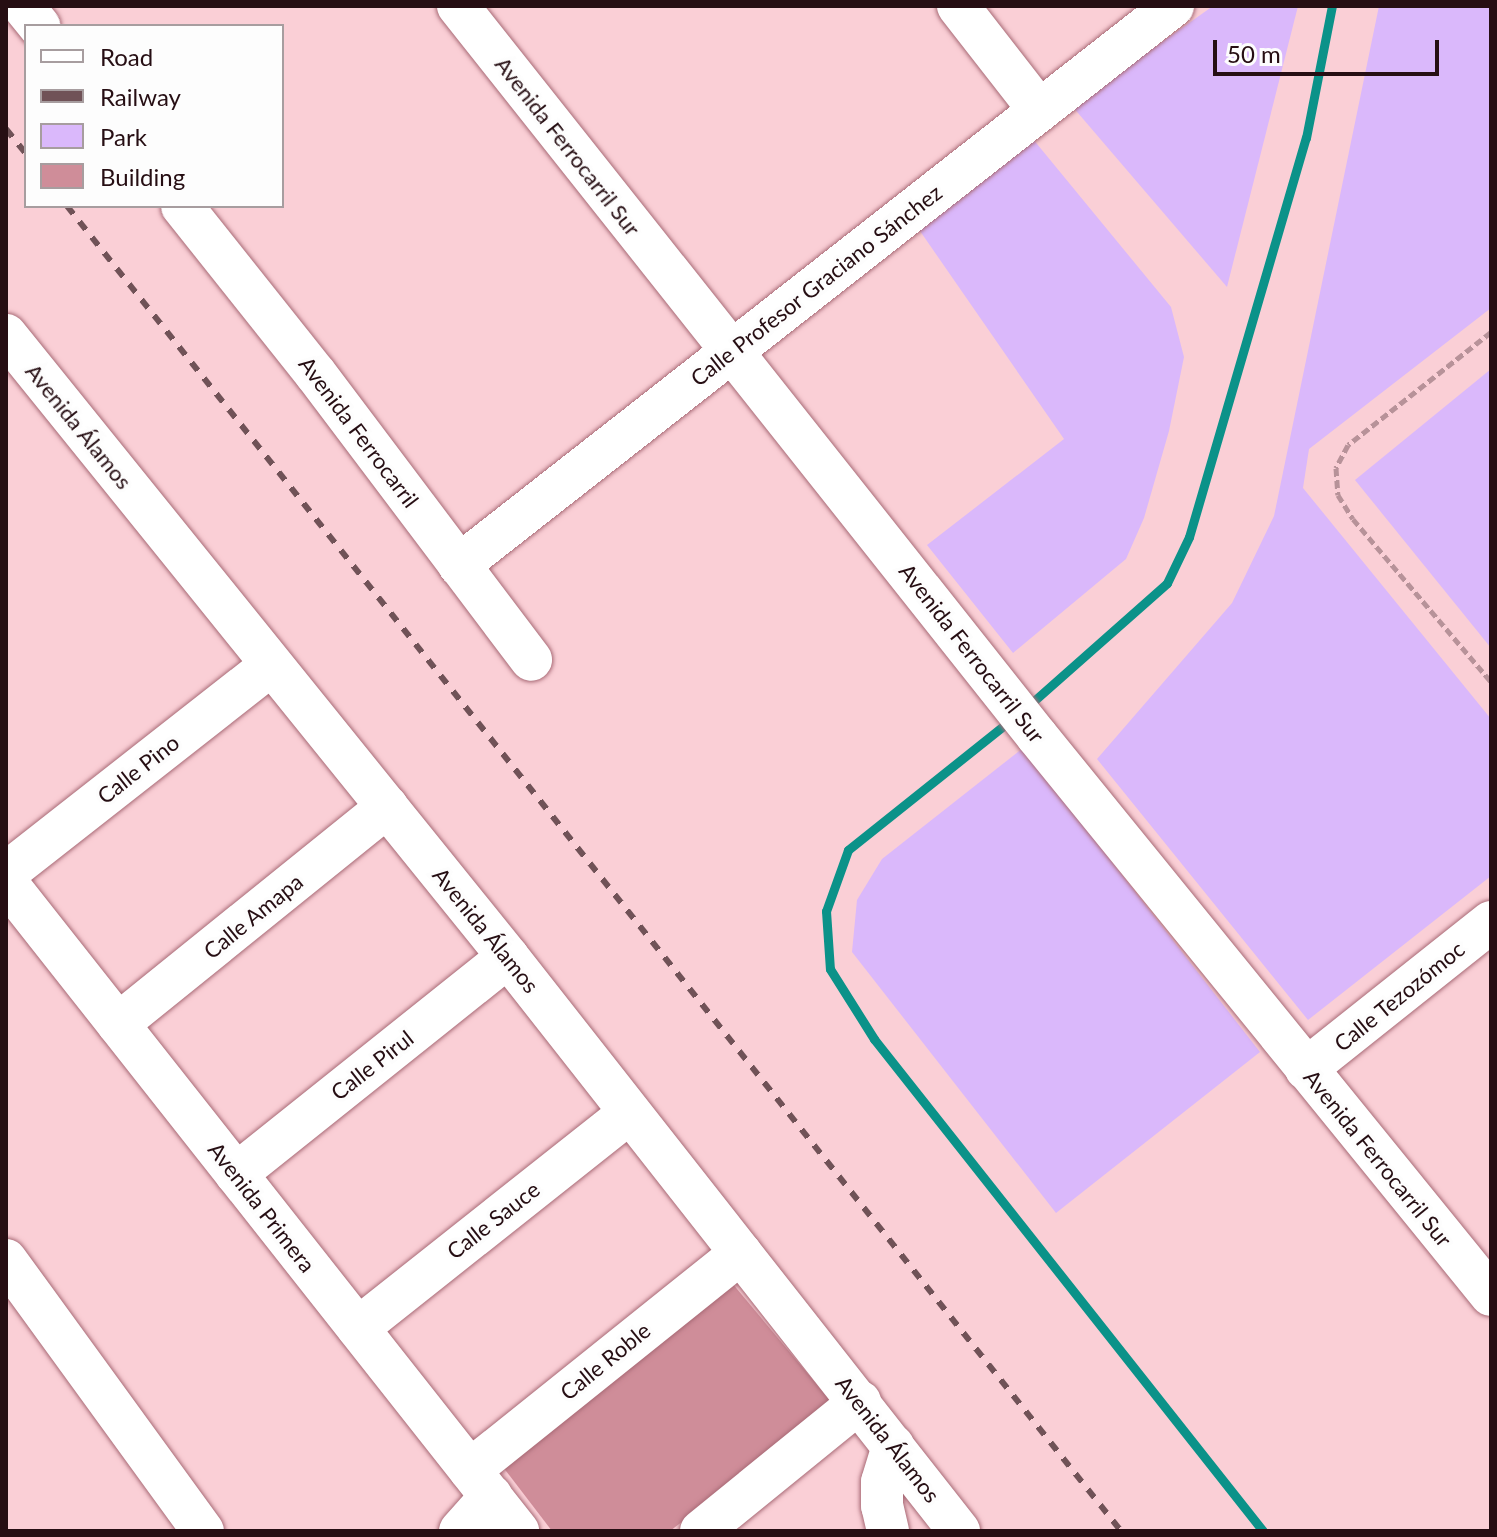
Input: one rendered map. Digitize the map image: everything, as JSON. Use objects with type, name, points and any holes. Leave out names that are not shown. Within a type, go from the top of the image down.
[{"type":"street","points":[[23,6],[37,24]]},
{"type":"street","points":[[958,6],[1039,110]]},
{"type":"street","name":"Calle Profesor Graciano Sánchez","points":[[459,565],[1173,6]]},
{"type":"street","name":"Avenida Ferrocarril Sur","points":[[462,8],[731,352],[993,676],[1037,736],[1491,1295]]},
{"type":"street","name":"Avenida Ferrocarril","points":[[184,208],[315,373],[531,660]]},
{"type":"street","name":"Avenida Álamos","points":[[6,335],[508,957],[959,1531]]},
{"type":"street","name":"Calle Pino","points":[[6,873],[271,665]]},
{"type":"street","name":"Calle Amapa","points":[[118,1024],[387,807]]},
{"type":"street","name":"Avenida Primera","points":[[6,882],[518,1531]]},
{"type":"street","name":"Calle Tezozómoc","points":[[1306,1069],[1491,922]]},
{"type":"street","name":"Calle Pirul","points":[[236,1174],[508,957]]},
{"type":"street","name":"Calle Sauce","points":[[358,1328],[629,1113]]},
{"type":"street","name":"Calle Roble","points":[[460,1531],[480,1483],[741,1253]]},
{"type":"street","points":[[7,1263],[203,1531]]},
{"type":"street","points":[[701,1531],[860,1402]]},
{"type":"street","points":[[888,1531],[882,1506],[882,1482],[893,1446]]},
{"type":"path","points":[[1491,332],[1348,445],[1336,468],[1338,495],[1353,519],[1491,682]]},
{"type":"green space","points":[[1213,6],[1298,6],[1227,287],[1072,106]]},
{"type":"green space","points":[[1379,6],[1491,6],[1491,308],[1309,449],[1303,488],[1491,719],[1491,876],[1308,1020],[1097,759],[1232,603],[1274,516]]},
{"type":"green space","points":[[1028,133],[1171,307],[1184,357],[1169,431],[1144,518],[1126,559],[1013,653],[927,545],[1064,439],[920,231]]},
{"type":"green space","points":[[1491,369],[1491,648],[1355,480]]},
{"type":"green space","points":[[1023,748],[1260,1052],[1056,1213],[852,952],[857,900],[882,859]]},
{"type":"building","points":[[732,1283],[834,1405],[670,1531],[552,1531],[503,1467]]},
{"type":"waterway","points":[[1027,707],[1167,583],[1189,537],[1306,138],[1332,6]]},
{"type":"waterway","points":[[1012,719],[848,850],[826,911],[830,969],[874,1039],[1263,1531]]},
{"type":"railway","points":[[6,129],[24,152]]},
{"type":"railway","points":[[69,208],[1121,1531]]}]
